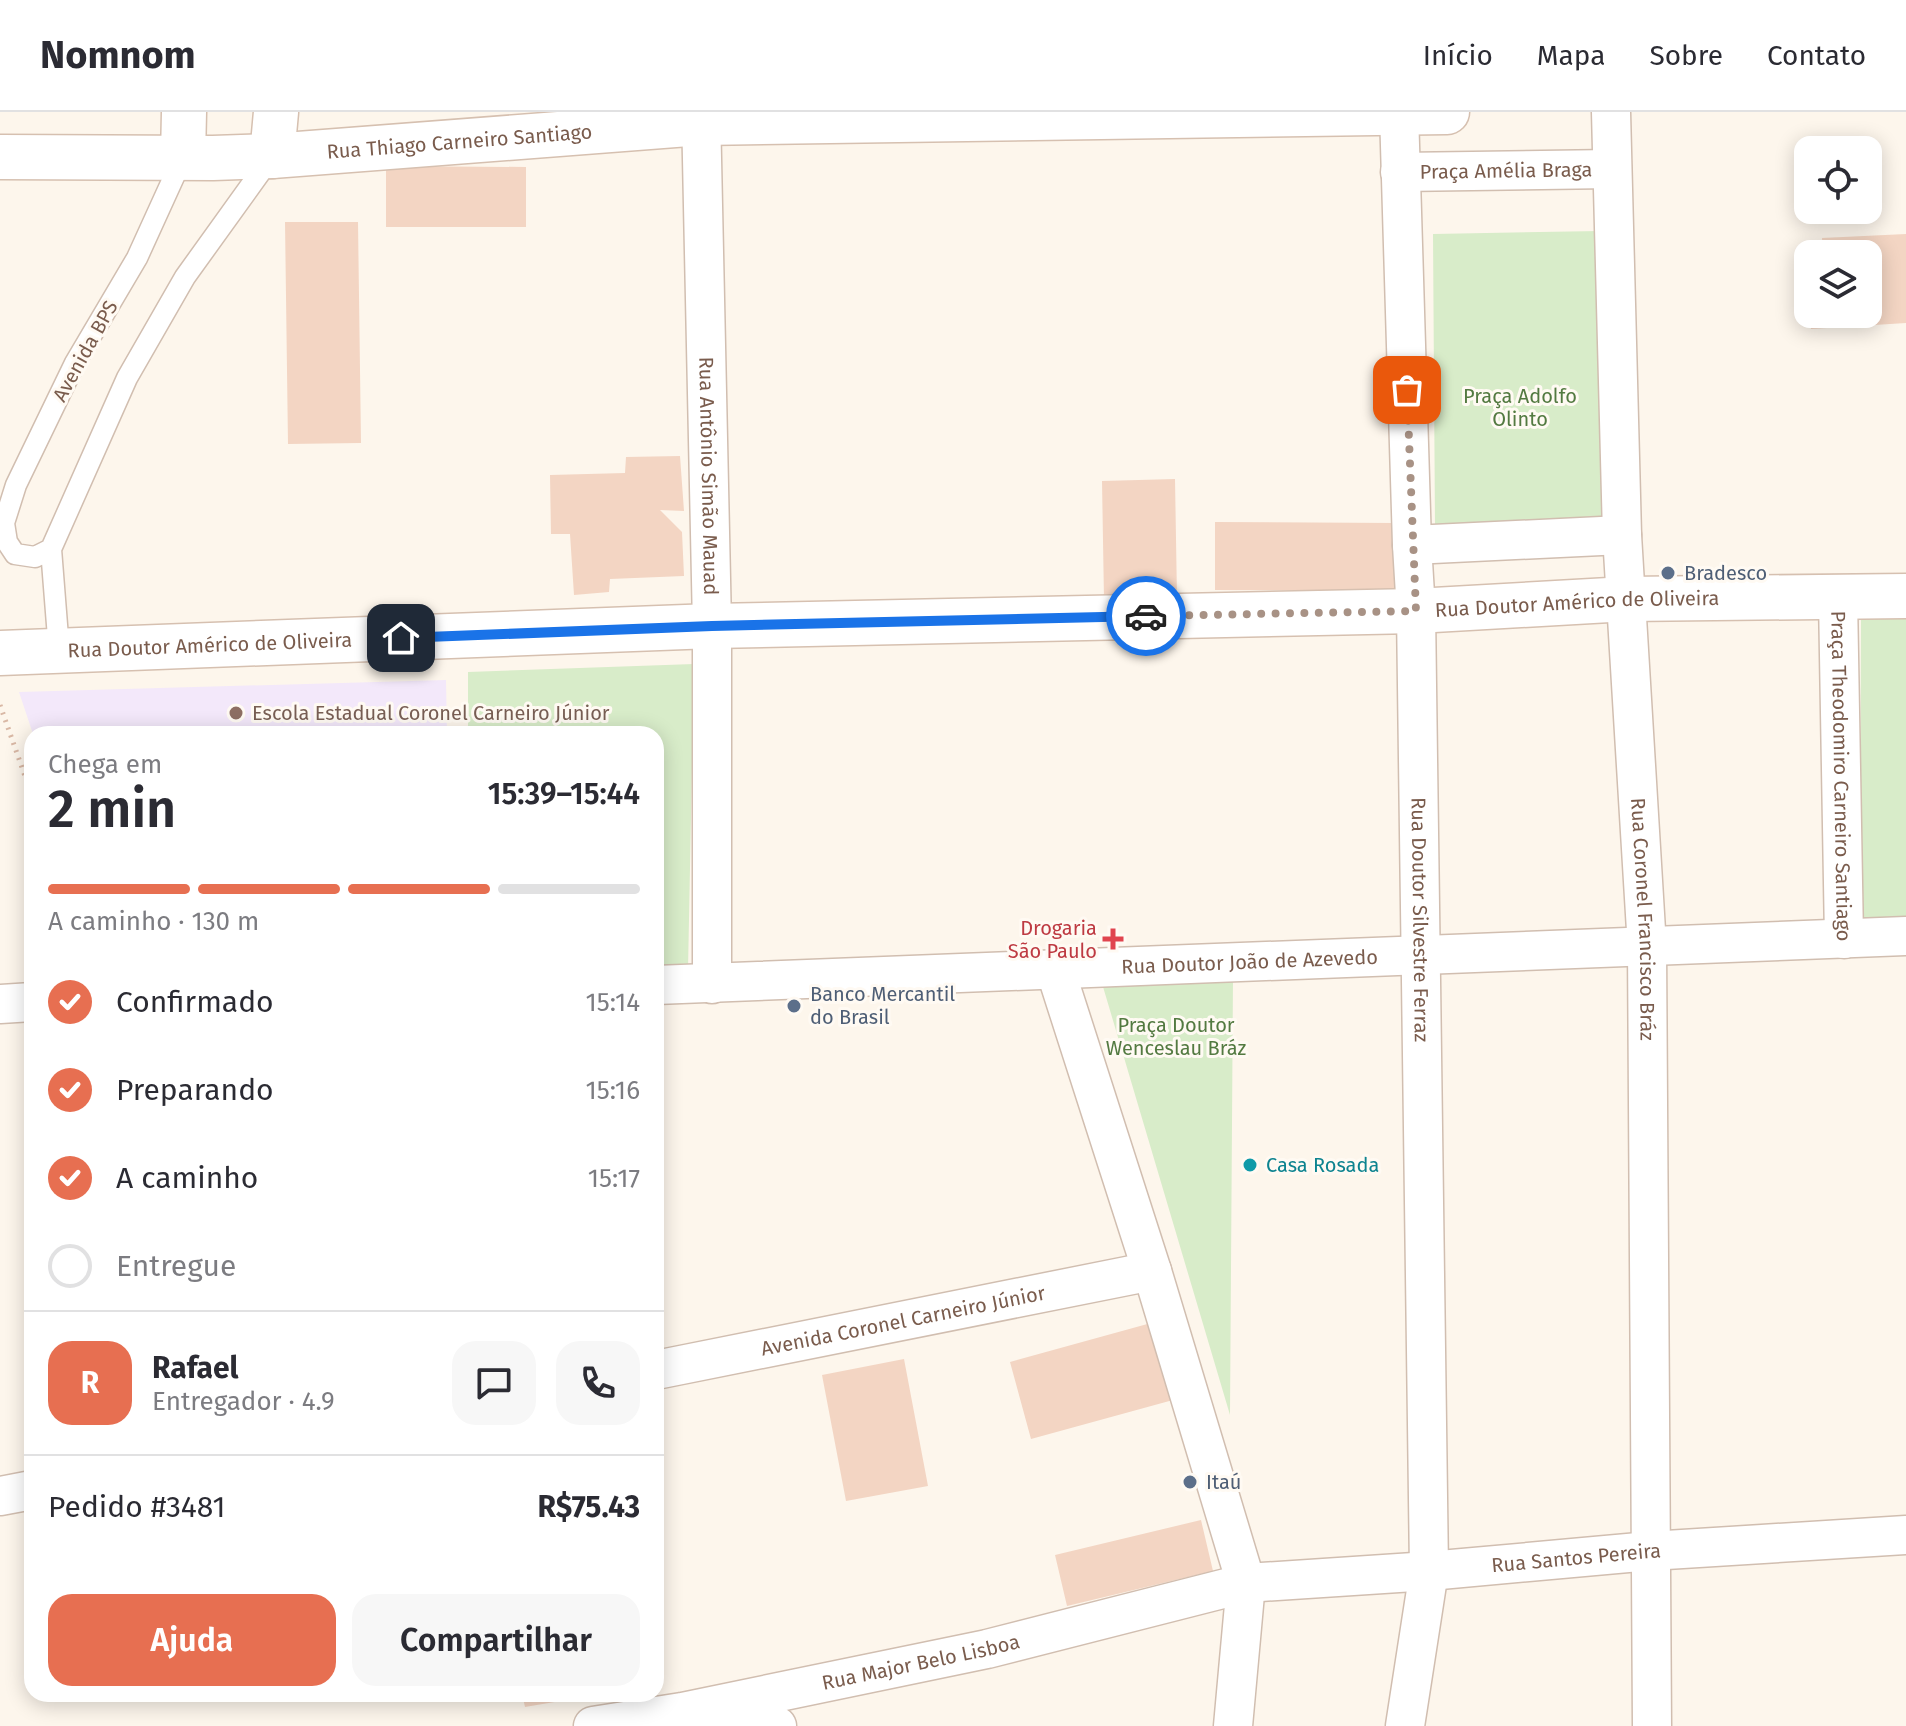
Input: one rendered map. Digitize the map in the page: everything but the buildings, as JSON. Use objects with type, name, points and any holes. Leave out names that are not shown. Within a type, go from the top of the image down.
[{"type":"main road","name":"Avenida BPS","points":[[183,157],[184,112]]},
{"type":"main road","points":[[272,156],[276,112]]},
{"type":"main road","name":"Rua Thiago Carneiro Santiago","points":[[0,157],[272,156],[701,118],[1447,112]]},
{"type":"main road","name":"Rua Doutor Américo de Oliveira","points":[[0,653],[712,626],[1416,611],[1627,599],[1906,596]]},
{"type":"street","name":"Rua Coronel Francisco Bráz","points":[[1611,112],[1622,535],[1647,947],[1652,1726]]},
{"type":"street","name":"Rua Doutor Silvestre Ferraz","points":[[1399,113],[1416,611],[1429,1571],[1405,1726]]},
{"type":"street","name":"Rua Antônio Simão Mauad","points":[[701,118],[712,626],[712,984]]},
{"type":"street","name":"Praça Amélia Braga","points":[[1400,172],[1612,169]]},
{"type":"street","points":[[1412,545],[1622,535]]},
{"type":"street","name":"Praça Theodomiro Carneiro Santiago","points":[[1838,598],[1844,939],[1906,936]]},
{"type":"street","name":"Rua Doutor João de Azevedo","points":[[664,985],[1844,939]]},
{"type":"street","points":[[1055,969],[1152,1271],[1246,1583],[1233,1726]]},
{"type":"street","points":[[0,1004],[24,1002]]},
{"type":"street","name":"Avenida Coronel Carneiro Júnior","points":[[664,1368],[1152,1271]]},
{"type":"street","points":[[0,1496],[24,1492]]},
{"type":"street","name":"Rua Santos Pereira","points":[[1246,1583],[1429,1571],[1650,1551],[1906,1535]]},
{"type":"street","name":"Rua Major Belo Lisboa","points":[[593,1726],[682,1712],[987,1649],[1246,1583]]},
{"type":"street","points":[[682,1712],[777,1726]]},
{"type":"lane","points":[[59,650],[51,549],[127,378],[185,277],[272,156]]},
{"type":"lane","name":"Avenida BPS","points":[[51,549],[35,557],[15,554],[7,542],[4,523],[16,485],[75,363],[137,258],[183,157]]},
{"type":"path","points":[[0,705],[24,773]]},
{"type":"shaded area","name":"Escola Estadual Coronel Carneiro Júnior","points":[[446,680],[447,726],[30,726],[19,692]]},
{"type":"green space","name":"Praça Adolfo Olinto","points":[[1600,231],[1609,522],[1435,527],[1433,234]]},
{"type":"green space","points":[[1906,610],[1906,918],[1860,919],[1861,611]]},
{"type":"green space","points":[[694,664],[688,970],[664,971],[664,726],[468,726],[468,672]]},
{"type":"green space","name":"Praça Doutor Wenceslau Bráz","points":[[1233,978],[1230,1415],[1101,980]]},
{"type":"way so far","points":[[1146,616],[1416,611],[1407,390]]},
{"type":"place","name":"Bradesco","points":[[1668,573]]},
{"type":"place","name":"Escola Estadual Coronel Carneiro Júnior","points":[[236,713]]},
{"type":"place","name":"Drogaria São Paulo","points":[[1113,939]]},
{"type":"place","name":"Banco Mercantil do Brasil","points":[[794,1006]]},
{"type":"place","name":"Casa Rosada","points":[[1250,1165]]},
{"type":"place","name":"Itaú","points":[[1190,1482]]},
{"type":"route","points":[[401,638],[712,626],[1146,616]]}]
